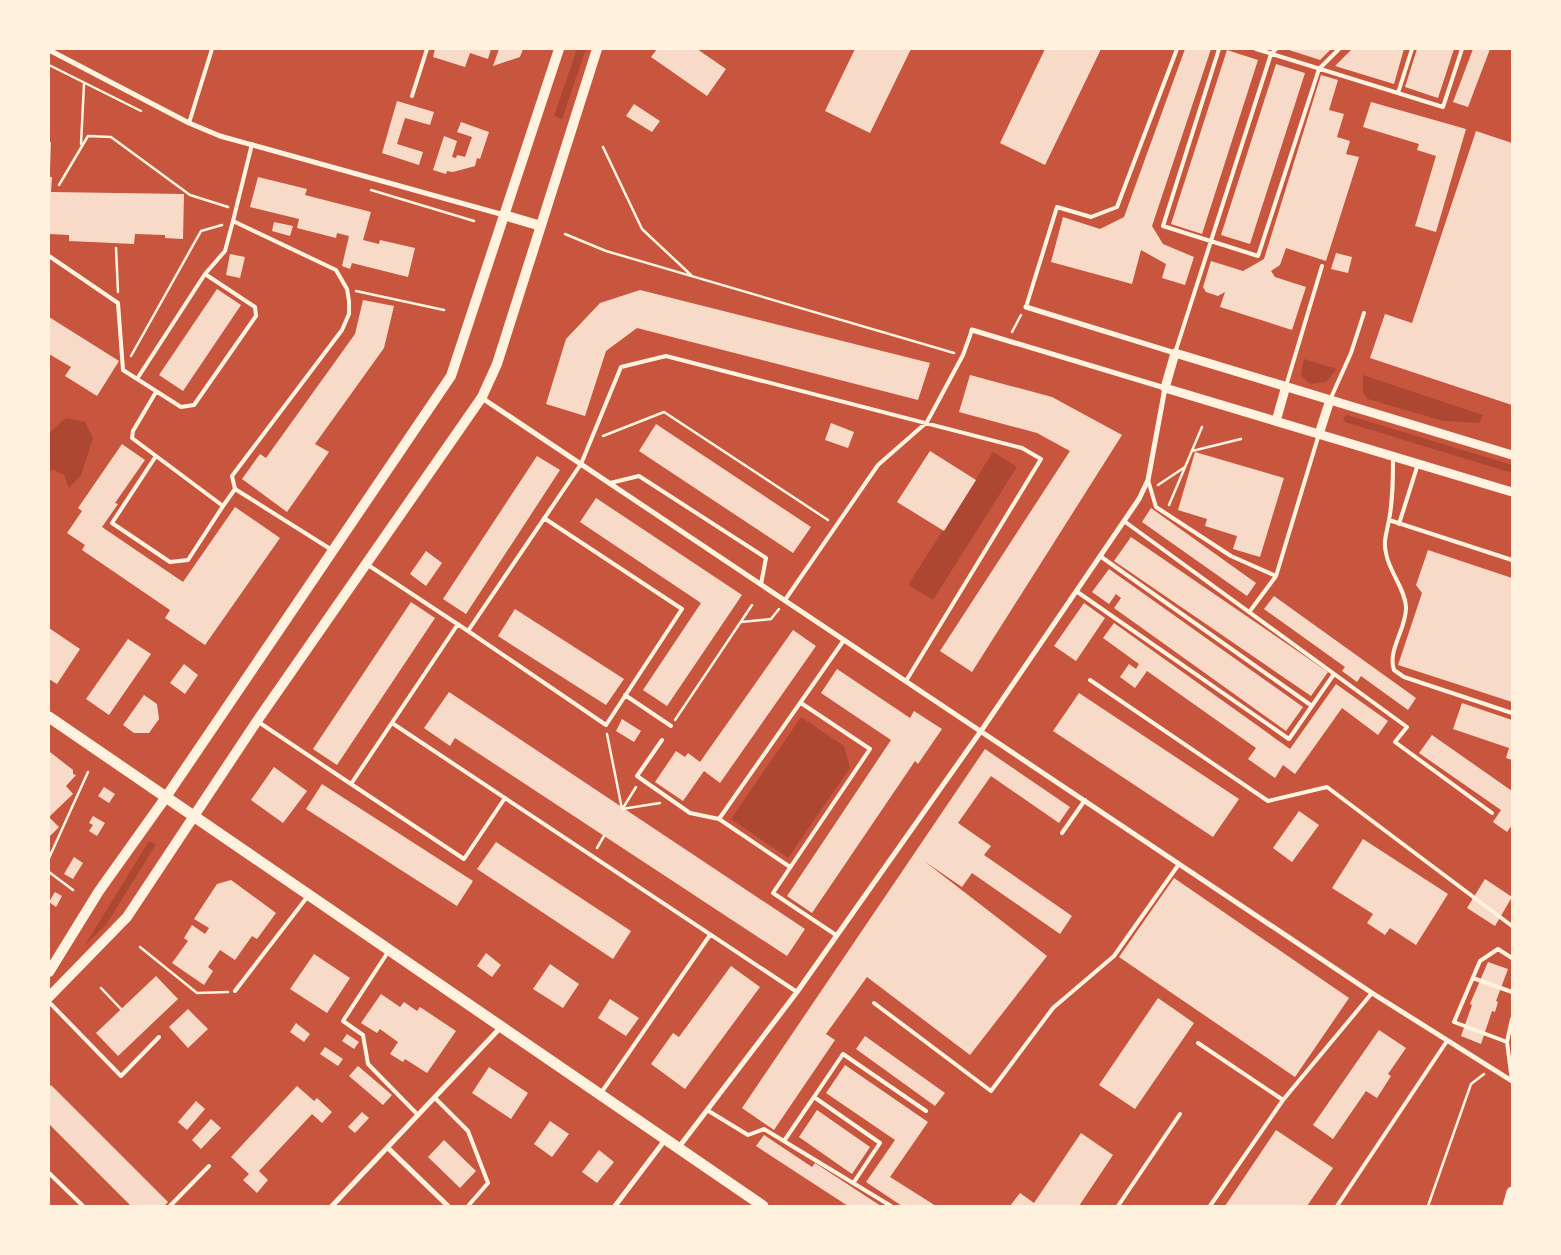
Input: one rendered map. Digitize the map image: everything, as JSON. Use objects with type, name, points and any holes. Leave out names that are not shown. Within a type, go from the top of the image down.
[{"type":"main road","points":[[49,972],[99,891],[166,797],[451,376],[559,49]]},
{"type":"main road","points":[[49,997],[127,918],[257,721],[482,397],[497,364],[598,49]]},
{"type":"main road","points":[[504,214],[541,226]]},
{"type":"main road","points":[[49,717],[763,1206]]},
{"type":"main road","points":[[1508,1206],[1512,1192]]},
{"type":"street","points":[[49,50],[189,123],[220,136],[504,214]]},
{"type":"street","points":[[1026,307],[1512,455]]},
{"type":"street","points":[[972,330],[1512,492]]},
{"type":"street","points":[[678,1148],[797,992],[981,731],[1139,498],[1148,480],[1165,388],[1175,353]]},
{"type":"street","points":[[1276,421],[1286,386]]},
{"type":"street","points":[[482,397],[1179,864],[1447,1041],[1512,1081]]},
{"type":"street","points":[[1319,434],[1330,400]]},
{"type":"street","points":[[332,1206],[501,1027]]},
{"type":"street","points":[[615,1206],[666,1140]]},
{"type":"street","points":[[388,1148],[448,1206]]},
{"type":"lane","points":[[189,123],[212,49]]},
{"type":"lane","points":[[412,96],[426,49]]},
{"type":"lane","points":[[1026,307],[1057,207],[1091,217],[1117,207],[1177,49]]},
{"type":"lane","points":[[1219,49],[1163,226],[1258,256],[1319,68],[1339,49]]},
{"type":"lane","points":[[1256,49],[1443,107],[1462,49]]},
{"type":"lane","points":[[1175,353],[1271,54],[1276,49]]},
{"type":"lane","points":[[1398,93],[1412,49]]},
{"type":"lane","points":[[137,379],[205,274],[225,251],[237,210],[252,144]]},
{"type":"lane","points":[[233,222],[336,270],[347,289],[349,314],[342,330],[232,476],[235,488],[332,550]]},
{"type":"lane","points":[[49,256],[118,303],[123,370],[181,407],[194,405],[256,316],[256,307],[205,274]]},
{"type":"lane","points":[[1286,386],[1322,266]]},
{"type":"lane","points":[[1330,400],[1352,353],[1364,313]]},
{"type":"lane","points":[[785,600],[878,465],[927,422],[963,355],[972,330]]},
{"type":"lane","points":[[468,631],[581,464],[621,366],[666,356],[1022,448],[1041,459],[906,681]]},
{"type":"lane","points":[[156,392],[133,431],[132,438],[223,506]]},
{"type":"lane","points":[[1250,611],[1276,576],[1319,434]]},
{"type":"lane","points":[[156,456],[112,523],[170,562],[188,560],[235,488]]},
{"type":"lane","points":[[1393,456],[1389,520],[1384,539],[1390,569],[1403,593],[1406,608],[1405,618],[1392,657],[1394,670],[1404,677],[1512,713]]},
{"type":"lane","points":[[1399,524],[1418,464]]},
{"type":"lane","points":[[610,483],[639,476],[766,558],[761,584]]},
{"type":"lane","points":[[1148,480],[1156,506],[1231,556],[1276,576]]},
{"type":"lane","points":[[366,563],[606,725],[682,609],[544,518]]},
{"type":"lane","points":[[1124,520],[1407,727],[1395,742],[1492,813]]},
{"type":"lane","points":[[1389,520],[1512,560]]},
{"type":"lane","points":[[1100,556],[1312,706]]},
{"type":"lane","points":[[1076,591],[1289,739],[1334,674]]},
{"type":"lane","points":[[351,784],[458,624]]},
{"type":"lane","points":[[720,819],[844,640]]},
{"type":"lane","points":[[1090,680],[1268,801],[1327,787],[1512,926]]},
{"type":"lane","points":[[625,695],[671,726]]},
{"type":"lane","points":[[801,702],[870,749],[773,893],[836,935]]},
{"type":"lane","points":[[257,721],[464,859],[505,798]]},
{"type":"lane","points":[[392,723],[797,992]]},
{"type":"lane","points":[[662,740],[637,776],[690,813],[720,819],[790,867]]},
{"type":"lane","points":[[1062,833],[1084,800]]},
{"type":"lane","points":[[874,1003],[991,1091],[1053,1008],[1114,956],[1179,864]]},
{"type":"lane","points":[[235,991],[308,895]]},
{"type":"lane","points":[[600,1095],[710,935]]},
{"type":"lane","points":[[1507,1042],[1454,1022],[1480,961],[1498,948],[1512,958]]},
{"type":"lane","points":[[389,950],[343,1021],[363,1035],[368,1064],[419,1115]]},
{"type":"lane","points":[[1473,978],[1512,992]]},
{"type":"lane","points":[[1210,1206],[1283,1100],[1372,992]]},
{"type":"lane","points":[[49,1002],[121,1076],[159,1037]]},
{"type":"lane","points":[[1512,1019],[1507,1042],[1512,1081]]},
{"type":"lane","points":[[1337,1206],[1447,1041]]},
{"type":"lane","points":[[1198,1043],[1283,1100]]},
{"type":"lane","points":[[784,1141],[843,1054],[926,1111]]},
{"type":"lane","points":[[814,1097],[880,1143],[854,1182]]},
{"type":"lane","points":[[435,1098],[468,1131],[488,1183],[468,1206]]},
{"type":"lane","points":[[707,1110],[748,1135],[764,1129],[891,1206]]},
{"type":"lane","points":[[1118,1206],[1180,1114]]},
{"type":"lane","points":[[170,1206],[209,1166]]},
{"type":"lane","points":[[49,1173],[83,1206]]},
{"type":"path","points":[[81,145],[85,69]]},
{"type":"path","points":[[59,186],[81,145],[88,136],[110,137],[190,196],[237,210]]},
{"type":"path","points":[[603,147],[642,229],[691,276]]},
{"type":"path","points":[[123,370],[201,231],[233,222]]},
{"type":"path","points":[[564,234],[606,251],[963,355]]},
{"type":"path","points":[[116,248],[118,303]]},
{"type":"path","points":[[347,289],[444,310]]},
{"type":"path","points":[[1008,340],[1026,307]]},
{"type":"path","points":[[590,441],[664,412],[836,525]]},
{"type":"path","points":[[1166,513],[1202,428]]},
{"type":"path","points":[[1192,450],[1241,440]]},
{"type":"path","points":[[1151,490],[1186,466]]},
{"type":"path","points":[[740,622],[771,619],[785,600]]},
{"type":"path","points":[[671,726],[752,605]]},
{"type":"path","points":[[606,725],[622,809]]},
{"type":"path","points":[[49,858],[88,772]]},
{"type":"path","points":[[622,809],[641,779]]},
{"type":"path","points":[[622,809],[673,801]]},
{"type":"path","points":[[592,856],[604,836]]},
{"type":"path","points":[[49,872],[73,890]]},
{"type":"path","points":[[140,947],[197,993],[235,991]]},
{"type":"path","points":[[101,988],[121,1009]]},
{"type":"path","points":[[1428,1206],[1470,1084],[1492,1068]]},
{"type":"shaded area","points":[[577,49],[586,49],[562,119],[554,116]]},
{"type":"shaded area","points":[[1304,359],[1337,369],[1326,382],[1310,384],[1301,375]]},
{"type":"shaded area","points":[[1363,375],[1483,415],[1479,423],[1443,421],[1368,399],[1363,393]]},
{"type":"shaded area","points":[[1347,415],[1512,465],[1512,473],[1345,422],[1343,418]]},
{"type":"shaded area","points":[[66,418],[85,422],[93,438],[81,475],[69,488],[64,475],[52,469],[49,475],[49,433]]},
{"type":"shaded area","points":[[993,452],[1017,467],[933,600],[908,585]]},
{"type":"shaded area","points":[[801,717],[844,746],[850,768],[788,858],[731,819]]},
{"type":"shaded area","points":[[149,841],[156,844],[106,925],[85,945]]},
{"type":"building","points":[[435,49],[491,49],[488,59],[470,53],[465,67],[433,57]]},
{"type":"building","points":[[499,49],[523,49],[520,57],[493,66]]},
{"type":"building","points":[[657,49],[697,49],[726,69],[707,96],[651,57]]},
{"type":"building","points":[[855,49],[911,49],[870,133],[825,111]]},
{"type":"building","points":[[1045,49],[1101,49],[1045,165],[1000,143]]},
{"type":"building","points":[[1185,49],[1211,49],[1152,226],[1163,244],[1194,257],[1185,285],[1162,278],[1166,264],[1141,250],[1132,284],[1051,262],[1063,217],[1100,229],[1124,217]]},
{"type":"building","points":[[1286,49],[1331,49],[1320,60]]},
{"type":"building","points":[[1352,49],[1404,49],[1394,84],[1335,66]]},
{"type":"building","points":[[1417,49],[1454,49],[1438,98],[1405,87]]},
{"type":"building","points":[[1473,49],[1490,49],[1468,107],[1453,102]]},
{"type":"building","points":[[1227,50],[1258,60],[1202,234],[1171,224]]},
{"type":"building","points":[[1276,64],[1305,73],[1250,244],[1221,235]]},
{"type":"building","points":[[1321,75],[1338,80],[1329,110],[1344,114],[1337,137],[1350,141],[1346,154],[1359,157],[1326,261],[1286,248],[1280,265],[1271,271],[1275,277],[1306,287],[1292,330],[1220,307],[1225,292],[1218,296],[1206,292],[1203,287],[1211,261],[1243,271],[1264,259]]},
{"type":"building","points":[[397,101],[434,112],[430,125],[405,118],[397,144],[423,152],[419,165],[382,153]]},
{"type":"building","points":[[1371,102],[1466,129],[1436,232],[1415,226],[1436,156],[1417,150],[1419,144],[1363,127]]},
{"type":"building","points":[[634,104],[660,121],[652,132],[626,116]]},
{"type":"building","points":[[461,122],[489,132],[480,159],[477,158],[475,166],[453,172],[447,171],[446,174],[433,170],[444,136],[457,141],[452,157],[456,158],[457,155],[465,157],[472,137],[457,132]]},
{"type":"building","points":[[1476,131],[1512,143],[1512,405],[1370,358],[1385,314],[1412,323]]},
{"type":"building","points":[[49,142],[51,142],[50,171],[49,171]]},
{"type":"building","points":[[49,177],[52,177],[51,192],[184,194],[183,239],[165,238],[165,235],[135,234],[134,244],[69,241],[69,235],[49,234]]},
{"type":"building","points":[[258,177],[307,189],[305,195],[371,212],[363,240],[379,244],[380,240],[415,248],[408,277],[352,263],[350,269],[342,266],[349,236],[337,233],[336,238],[297,228],[299,219],[250,207]]},
{"type":"building","points":[[274,222],[293,226],[290,236],[272,231]]},
{"type":"building","points":[[1336,253],[1352,257],[1348,273],[1331,269]]},
{"type":"building","points":[[230,254],[245,257],[240,278],[226,275]]},
{"type":"building","points":[[217,289],[241,305],[183,391],[159,375]]},
{"type":"building","points":[[640,290],[930,363],[918,400],[637,328],[606,351],[585,416],[546,404],[566,339],[600,303]]},
{"type":"building","points":[[363,300],[394,306],[384,348],[315,444],[329,452],[287,512],[242,479],[260,454],[266,458],[355,334]]},
{"type":"building","points":[[49,317],[119,361],[97,396],[65,376],[71,367],[49,354]]},
{"type":"building","points":[[970,375],[1052,397],[1122,435],[972,672],[940,651],[1070,451],[1037,433],[959,412]]},
{"type":"building","points":[[831,423],[854,432],[848,448],[825,440]]},
{"type":"building","points":[[656,424],[811,527],[793,553],[639,451]]},
{"type":"building","points":[[122,444],[145,460],[115,503],[118,504],[102,527],[183,582],[235,507],[280,538],[205,645],[165,618],[170,610],[82,550],[85,545],[67,533],[82,511],[78,508]]},
{"type":"building","points":[[930,451],[976,480],[944,531],[897,502]]},
{"type":"building","points":[[1195,452],[1284,478],[1260,557],[1233,549],[1237,536],[1205,526],[1207,519],[1178,510]]},
{"type":"building","points":[[537,456],[560,470],[466,614],[443,599]]},
{"type":"building","points":[[596,498],[742,595],[667,706],[643,690],[701,603],[580,522]]},
{"type":"building","points":[[1151,508],[1256,583],[1247,596],[1142,522]]},
{"type":"building","points":[[1131,537],[1328,672],[1311,696],[1114,561]]},
{"type":"building","points":[[1428,550],[1512,578],[1512,702],[1398,665],[1422,593],[1416,585]]},
{"type":"building","points":[[426,551],[442,563],[426,586],[410,574]]},
{"type":"building","points":[[1109,569],[1303,707],[1286,731],[1114,608],[1121,598],[1116,594],[1109,604],[1092,592]]},
{"type":"building","points":[[1274,596],[1416,698],[1408,710],[1361,676],[1357,682],[1342,671],[1345,667],[1264,609]]},
{"type":"building","points":[[411,602],[435,618],[337,765],[313,749]]},
{"type":"building","points":[[1084,603],[1105,618],[1076,661],[1054,646]]},
{"type":"building","points":[[515,609],[624,679],[606,705],[498,636]]},
{"type":"building","points":[[1114,623],[1290,749],[1336,684],[1388,721],[1378,735],[1342,708],[1295,774],[1283,765],[1275,778],[1248,759],[1256,748],[1147,671],[1135,688],[1120,677],[1129,664],[1136,669],[1139,664],[1103,638]]},
{"type":"building","points":[[49,628],[80,649],[57,684],[49,679]]},
{"type":"building","points":[[793,630],[816,646],[720,783],[704,771],[683,801],[655,782],[676,751],[685,757],[688,753],[700,762]]},
{"type":"building","points":[[128,639],[151,654],[109,715],[86,699]]},
{"type":"building","points":[[184,664],[198,675],[185,694],[170,683]]},
{"type":"building","points":[[837,669],[910,718],[914,711],[942,729],[918,764],[915,761],[812,913],[787,896],[891,740],[821,693]]},
{"type":"building","points":[[449,692],[805,929],[787,956],[455,738],[450,746],[424,728]]},
{"type":"building","points":[[1079,693],[1239,799],[1213,837],[1053,731]]},
{"type":"building","points":[[144,695],[157,704],[159,719],[149,733],[134,733],[123,725]]},
{"type":"building","points":[[1462,703],[1512,720],[1512,760],[1506,758],[1509,748],[1453,729]]},
{"type":"building","points":[[622,719],[641,731],[634,742],[616,731]]},
{"type":"building","points":[[1432,735],[1512,791],[1512,825],[1507,832],[1493,822],[1501,810],[1419,753]]},
{"type":"building","points":[[985,749],[1070,807],[1059,823],[991,776],[958,823],[991,846],[984,855],[1072,916],[1060,934],[972,873],[962,887],[924,861],[1047,956],[970,1055],[867,977],[826,1034],[835,1040],[774,1130],[742,1108]]},
{"type":"building","points":[[50,752],[73,770],[73,774],[76,775],[66,786],[73,794],[49,817]]},
{"type":"building","points":[[274,767],[307,791],[283,823],[251,800]]},
{"type":"building","points":[[322,784],[473,881],[457,906],[306,809]]},
{"type":"building","points":[[104,787],[115,794],[109,803],[98,796]]},
{"type":"building","points":[[1299,811],[1319,825],[1292,862],[1273,848]]},
{"type":"building","points":[[93,816],[105,823],[97,836],[89,831],[93,825],[89,823]]},
{"type":"building","points":[[49,817],[59,827],[49,837]]},
{"type":"building","points":[[1363,839],[1448,894],[1416,945],[1390,928],[1385,935],[1367,923],[1373,914],[1332,888]]},
{"type":"building","points":[[496,842],[631,931],[613,959],[477,869]]},
{"type":"building","points":[[74,857],[83,863],[73,879],[64,874]]},
{"type":"building","points":[[1174,878],[1349,998],[1295,1077],[1119,957]]},
{"type":"building","points":[[1485,879],[1512,897],[1495,926],[1467,908]]},
{"type":"building","points":[[231,880],[276,913],[257,939],[252,936],[235,960],[220,950],[208,967],[213,971],[204,985],[172,963],[188,941],[184,938],[192,925],[205,934],[209,928],[194,919],[217,884]]},
{"type":"building","points":[[55,892],[62,896],[56,907],[49,902]]},
{"type":"building","points":[[486,953],[501,965],[492,977],[477,966]]},
{"type":"building","points":[[314,954],[350,978],[327,1013],[290,989]]},
{"type":"building","points":[[1488,962],[1508,969],[1496,1001],[1498,1002],[1495,1012],[1492,1011],[1481,1044],[1461,1036],[1472,1005],[1470,1004]]},
{"type":"building","points":[[550,964],[579,984],[563,1008],[533,989]]},
{"type":"building","points":[[731,966],[760,987],[685,1089],[651,1064],[673,1033],[679,1037]]},
{"type":"building","points":[[156,976],[178,999],[118,1056],[96,1033]]},
{"type":"building","points":[[381,994],[400,1007],[404,1002],[417,1011],[420,1007],[456,1031],[427,1073],[405,1059],[403,1062],[390,1054],[398,1042],[380,1029],[377,1033],[361,1023]]},
{"type":"building","points":[[1158,998],[1194,1023],[1135,1109],[1099,1085]]},
{"type":"building","points":[[610,999],[639,1018],[626,1036],[598,1018]]},
{"type":"building","points":[[188,1009],[208,1029],[188,1048],[169,1027]]},
{"type":"building","points":[[296,1023],[310,1034],[304,1042],[290,1032]]},
{"type":"building","points":[[1379,1030],[1406,1048],[1388,1074],[1391,1076],[1377,1098],[1366,1091],[1333,1139],[1313,1125]]},
{"type":"building","points":[[347,1034],[359,1042],[354,1049],[342,1041]]},
{"type":"building","points":[[865,1036],[945,1093],[935,1106],[856,1049]]},
{"type":"building","points":[[325,1047],[343,1059],[338,1066],[320,1054]]},
{"type":"building","points":[[845,1065],[928,1122],[890,1177],[936,1206],[902,1206],[866,1182],[895,1140],[826,1093]]},
{"type":"building","points":[[358,1066],[392,1095],[383,1105],[349,1076]]},
{"type":"building","points":[[489,1067],[528,1093],[511,1119],[472,1093]]},
{"type":"building","points":[[51,1085],[168,1202],[164,1206],[131,1206],[49,1124],[49,1088]]},
{"type":"building","points":[[297,1086],[314,1101],[317,1098],[332,1112],[322,1123],[312,1114],[259,1171],[268,1180],[257,1193],[243,1180],[249,1174],[231,1157]]},
{"type":"building","points":[[196,1101],[205,1109],[187,1130],[178,1122]]},
{"type":"building","points":[[817,1110],[870,1147],[852,1174],[799,1137]]},
{"type":"building","points":[[362,1112],[369,1118],[355,1133],[348,1127]]},
{"type":"building","points":[[211,1119],[221,1128],[201,1149],[192,1140]]},
{"type":"building","points":[[550,1121],[569,1134],[552,1157],[534,1144]]},
{"type":"building","points":[[1276,1130],[1333,1168],[1307,1206],[1225,1206]]},
{"type":"building","points":[[1081,1133],[1113,1155],[1079,1206],[1010,1206],[1020,1193],[1034,1203]]},
{"type":"building","points":[[764,1135],[812,1167],[815,1163],[881,1206],[848,1206],[756,1146]]},
{"type":"building","points":[[444,1140],[476,1171],[460,1188],[428,1157]]},
{"type":"building","points":[[599,1150],[614,1162],[597,1183],[582,1172]]}]
